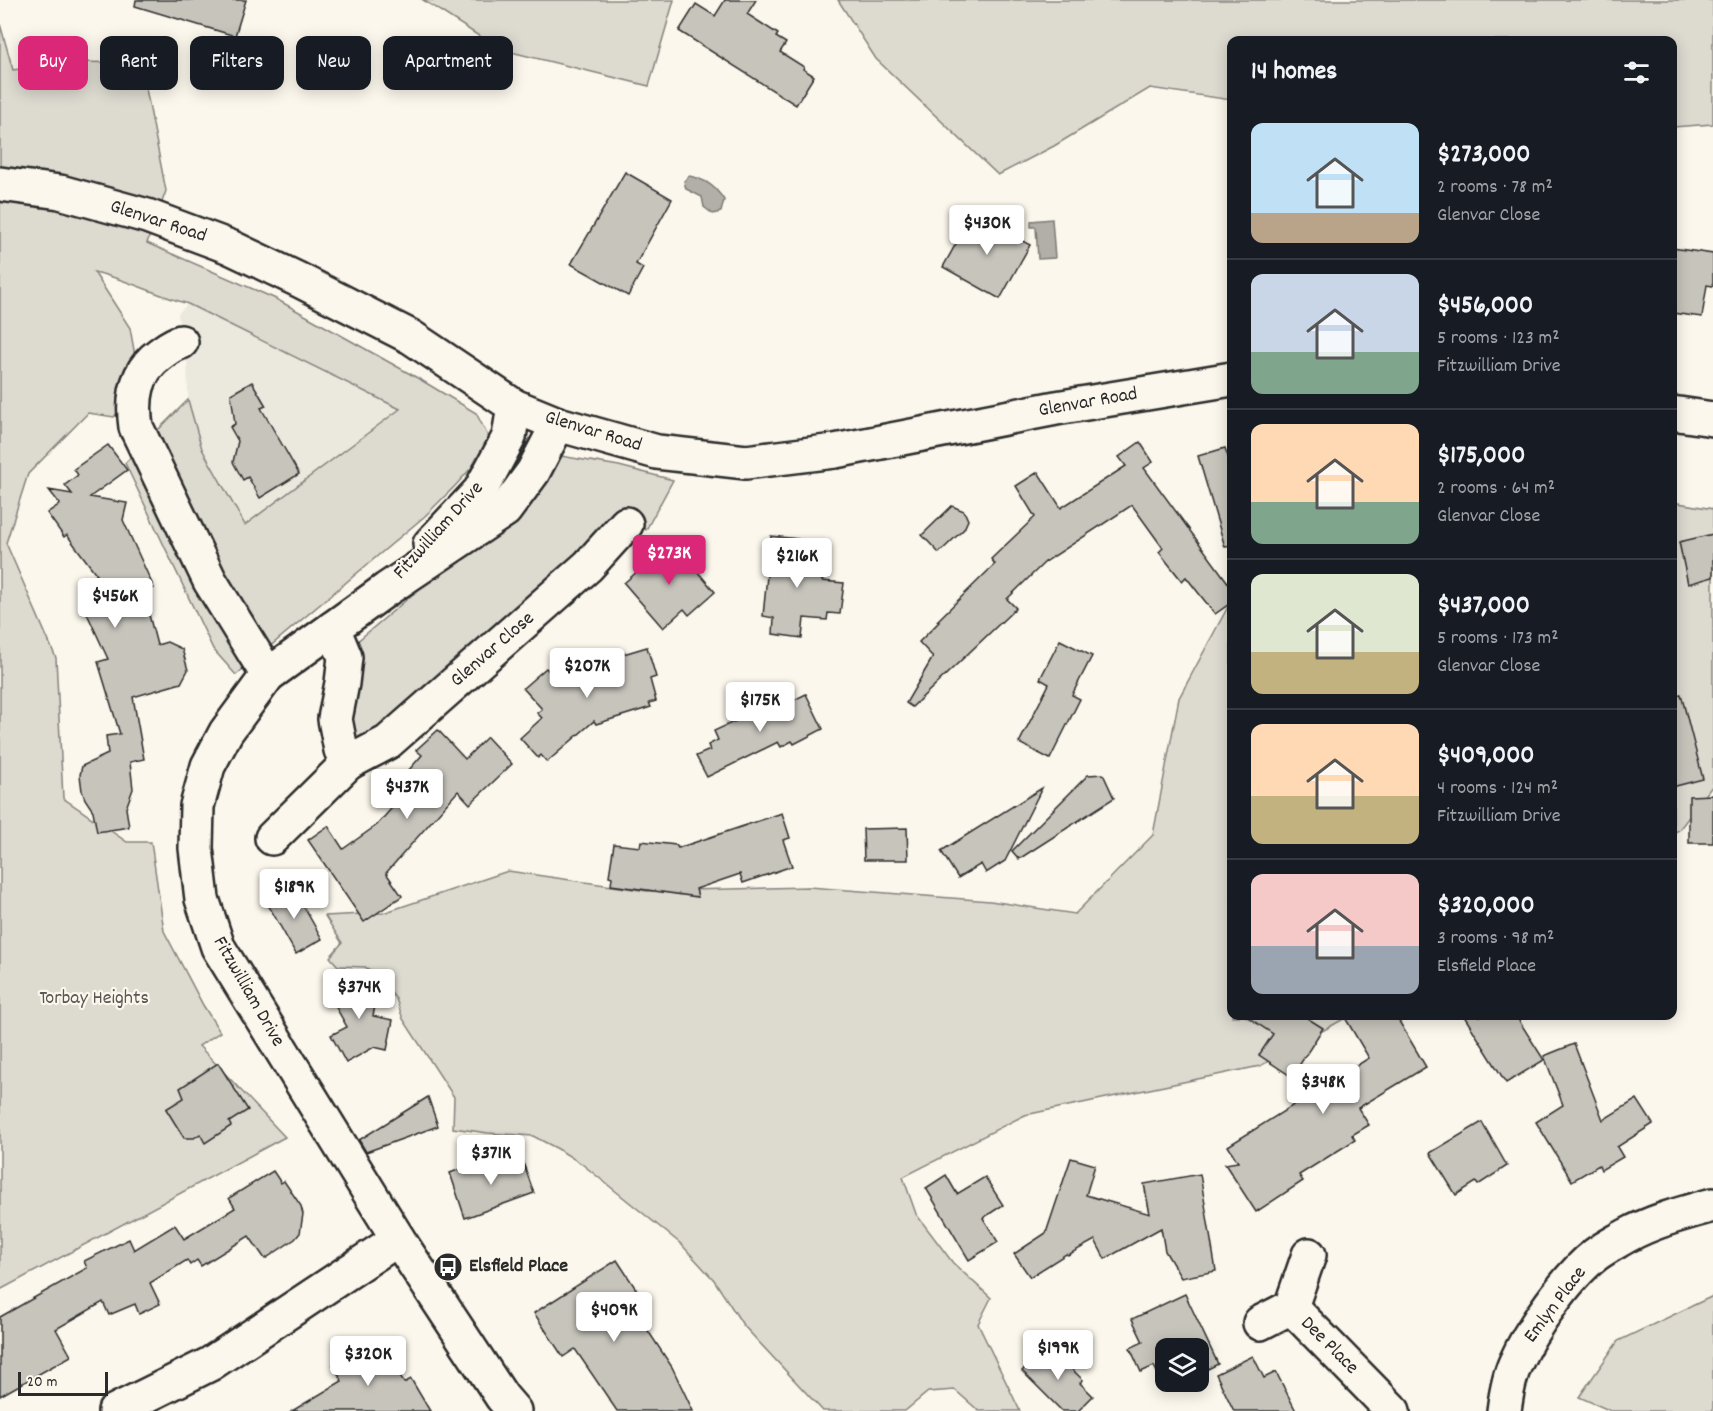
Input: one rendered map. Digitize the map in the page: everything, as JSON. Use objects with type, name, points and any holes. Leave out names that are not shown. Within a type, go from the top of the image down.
[{"type":"street","name":"Glenvar Road","points":[[0,184],[71,195],[147,216],[230,247],[411,337],[514,406],[558,424],[657,452],[746,462],[835,451],[1056,408],[1227,380]]},
{"type":"street","points":[[181,342],[156,356],[141,375],[134,395],[133,410],[136,427],[210,581],[268,675]]},
{"type":"street","name":"Fitzwilliam Drive","points":[[387,589],[480,491],[509,436],[514,406]]},
{"type":"street","points":[[1677,414],[1713,419]]},
{"type":"street","name":"Fitzwilliam Drive","points":[[514,1411],[502,1397],[398,1239],[218,947],[202,899],[196,848],[197,806],[208,765],[226,732],[268,675],[387,589],[505,510],[532,472],[558,424]]},
{"type":"street","name":"Glenvar Close","points":[[272,838],[348,763],[388,742],[588,566],[626,524]]},
{"type":"street","points":[[333,628],[345,657],[335,720],[341,750],[348,763]]},
{"type":"street","name":"Emlyn Place","points":[[1504,1411],[1506,1395],[1516,1362],[1534,1329],[1555,1299],[1595,1256],[1628,1234],[1713,1205]]},
{"type":"street","points":[[115,1411],[210,1364],[398,1239]]},
{"type":"street","name":"Dee Place","points":[[1260,1323],[1291,1307],[1309,1255]]},
{"type":"street","name":"Dee Place","points":[[1291,1307],[1393,1411]]},
{"type":"shaded area","points":[[689,176],[705,181],[717,191],[724,200],[721,212],[713,214],[704,207],[702,197],[686,189],[684,181]]},
{"type":"shaded area","points":[[1052,219],[1055,258],[1038,259],[1036,227],[1031,227],[1031,221]]},
{"type":"shaded area","points":[[188,304],[401,410],[244,525],[202,449],[188,400],[187,359],[181,342],[178,313]]},
{"type":"green space","points":[[423,0],[674,0],[649,86],[513,52],[513,36],[479,36]]},
{"type":"green space","points":[[838,0],[1713,0],[1713,124],[1677,127],[1677,36],[1227,36],[1227,99],[1150,88],[1054,146],[998,175],[876,59]]},
{"type":"green space","name":"Torbay Heights","points":[[0,24],[13,70],[18,69],[18,90],[88,90],[88,62],[100,62],[100,90],[146,90],[166,191],[147,243],[276,299],[421,380],[476,413],[488,436],[481,457],[425,516],[236,675],[213,649],[125,463],[188,400],[202,449],[245,525],[400,409],[188,304],[94,272],[130,328],[140,383],[114,417],[88,413],[28,474],[6,543],[56,658],[63,798],[127,842],[151,842],[164,931],[220,1032],[199,1046],[285,1137],[0,1290]]},
{"type":"green space","points":[[555,455],[619,466],[673,480],[646,530],[621,514],[584,557],[356,750],[348,707],[354,644],[469,547]]},
{"type":"green space","points":[[1677,503],[1713,509],[1713,785],[1677,831]]},
{"type":"green space","points":[[1227,608],[1227,1020],[1342,1020],[1260,1066],[1025,1115],[903,1177],[916,1214],[953,1263],[991,1298],[978,1324],[1020,1411],[979,1411],[955,1390],[928,1392],[905,1411],[823,1411],[743,1325],[714,1280],[681,1244],[582,1164],[533,1136],[453,1128],[454,1097],[403,1019],[396,999],[376,974],[365,967],[338,966],[330,957],[342,943],[325,916],[383,913],[508,871],[647,891],[809,887],[990,901],[1075,914],[1153,835],[1179,698]]},
{"type":"green space","points":[[1713,1296],[1713,1411],[1611,1411],[1579,1397],[1618,1341]]},
{"type":"building","points":[[136,0],[246,0],[235,36],[135,6]]},
{"type":"building","points":[[725,0],[756,0],[747,14],[778,34],[776,37],[786,43],[780,52],[814,76],[796,105],[679,31],[696,4],[715,16]]},
{"type":"building","points":[[625,172],[672,199],[636,264],[643,268],[628,296],[571,264]]},
{"type":"building","points":[[973,213],[1030,245],[1000,299],[943,267]]},
{"type":"building","points":[[1677,249],[1713,254],[1713,286],[1707,285],[1702,317],[1677,314]]},
{"type":"building","points":[[252,382],[266,406],[261,408],[299,474],[260,498],[248,477],[243,480],[233,462],[238,441],[230,427],[235,424],[231,394]]},
{"type":"building","points":[[1140,442],[1153,462],[1144,468],[1227,581],[1227,606],[1215,614],[1186,577],[1182,581],[1159,552],[1163,548],[1132,505],[1045,562],[1007,599],[1016,608],[912,707],[906,703],[933,657],[919,642],[995,564],[991,559],[1035,517],[1016,486],[1038,472],[1061,508],[1126,466],[1119,457]]},
{"type":"building","points":[[108,445],[127,470],[90,497],[127,503],[123,520],[154,588],[140,594],[148,611],[157,645],[167,642],[182,649],[188,670],[181,683],[133,697],[144,759],[130,762],[133,789],[126,808],[129,827],[97,832],[93,811],[82,791],[80,775],[82,766],[108,754],[106,736],[120,734],[98,662],[108,659],[83,605],[89,603],[80,583],[97,575],[67,535],[64,537],[47,513],[60,504],[49,490],[72,494],[65,485],[78,475],[74,469]]},
{"type":"building","points":[[1225,448],[1227,454],[1227,547],[1225,547],[1198,456]]},
{"type":"building","points":[[952,506],[964,511],[968,520],[964,529],[939,553],[922,535]]},
{"type":"building","points":[[1713,534],[1713,577],[1688,584],[1679,542]]},
{"type":"building","points":[[771,536],[798,539],[797,553],[824,557],[822,581],[844,583],[840,614],[828,613],[827,620],[804,618],[802,638],[773,634],[774,618],[763,616]]},
{"type":"building","points":[[672,542],[715,592],[689,615],[684,609],[663,628],[624,583]]},
{"type":"building","points":[[1060,640],[1092,656],[1072,695],[1080,699],[1050,759],[1019,743],[1049,684],[1040,679]]},
{"type":"building","points":[[647,647],[656,677],[650,679],[656,701],[649,703],[651,707],[596,724],[594,721],[547,762],[541,755],[538,758],[520,738],[542,718],[537,713],[542,709],[523,688],[546,668],[553,675]]},
{"type":"building","points":[[806,694],[823,729],[794,744],[792,741],[781,747],[778,742],[707,777],[696,756],[710,750],[708,745],[718,740],[714,731],[738,720],[736,716],[763,703],[768,713]]},
{"type":"building","points":[[1677,694],[1681,694],[1703,779],[1677,786]]},
{"type":"building","points":[[438,730],[465,759],[487,737],[512,764],[470,804],[458,791],[386,873],[402,896],[364,922],[308,840],[328,826],[343,849],[377,825],[404,794],[395,786],[422,755],[416,750]]},
{"type":"building","points":[[1103,774],[1114,798],[1019,859],[1012,851],[1088,775]]},
{"type":"building","points":[[1042,788],[1005,861],[986,873],[981,864],[958,878],[941,851]]},
{"type":"building","points":[[1713,795],[1713,843],[1689,843],[1689,796]]},
{"type":"building","points":[[782,813],[790,838],[783,840],[792,866],[743,883],[740,874],[696,889],[698,897],[611,885],[612,877],[609,876],[614,844],[640,847],[641,841],[676,845],[678,848]]},
{"type":"building","points":[[907,828],[908,860],[864,860],[863,829]]},
{"type":"building","points":[[292,886],[322,939],[296,954],[266,901]]},
{"type":"building","points":[[362,975],[376,1001],[373,1016],[393,1020],[387,1050],[374,1047],[346,1063],[331,1035],[347,1027],[328,993]]},
{"type":"building","points":[[1252,1020],[1310,1020],[1323,1028],[1292,1077],[1259,1055],[1273,1034]]},
{"type":"building","points":[[1346,1020],[1398,1020],[1426,1067],[1358,1108],[1369,1125],[1352,1135],[1355,1140],[1299,1175],[1303,1181],[1256,1212],[1225,1164],[1238,1162],[1228,1146],[1369,1058]]},
{"type":"building","points":[[1467,1020],[1519,1020],[1544,1060],[1506,1083]]},
{"type":"building","points":[[1574,1044],[1603,1120],[1637,1099],[1653,1124],[1617,1147],[1623,1157],[1601,1170],[1599,1165],[1572,1181],[1536,1122],[1563,1105],[1544,1056]]},
{"type":"building","points":[[218,1063],[248,1110],[229,1122],[231,1126],[205,1143],[200,1134],[194,1138],[184,1138],[166,1109],[184,1098],[180,1088]]},
{"type":"building","points":[[428,1097],[438,1126],[366,1152],[359,1140]]},
{"type":"building","points":[[1482,1122],[1507,1166],[1478,1185],[1476,1182],[1456,1195],[1430,1153]]},
{"type":"building","points":[[521,1157],[534,1193],[465,1218],[450,1173],[482,1161],[486,1170]]},
{"type":"building","points":[[1071,1158],[1095,1165],[1086,1195],[1150,1214],[1144,1184],[1200,1174],[1216,1271],[1181,1278],[1165,1251],[1161,1228],[1105,1259],[1095,1240],[1066,1254],[1030,1277],[1014,1254],[1046,1233]]},
{"type":"building","points":[[273,1171],[281,1183],[284,1181],[301,1206],[303,1214],[300,1233],[295,1239],[265,1259],[249,1236],[201,1266],[197,1260],[190,1265],[187,1260],[150,1283],[160,1304],[139,1314],[135,1304],[109,1315],[103,1302],[56,1329],[71,1356],[0,1396],[0,1317],[87,1268],[84,1261],[129,1239],[134,1250],[175,1225],[184,1239],[235,1208],[229,1198]]},
{"type":"building","points":[[946,1175],[957,1194],[985,1177],[1003,1205],[983,1218],[998,1242],[969,1260],[926,1188]]},
{"type":"building","points":[[617,1260],[638,1292],[627,1299],[672,1367],[693,1411],[617,1411],[575,1349],[563,1357],[534,1313]]},
{"type":"building","points":[[1185,1294],[1206,1338],[1155,1338],[1155,1368],[1154,1366],[1141,1372],[1130,1348],[1143,1342],[1132,1319]]},
{"type":"building","points":[[377,1345],[383,1355],[386,1353],[404,1383],[411,1379],[430,1411],[292,1411],[342,1381],[333,1365],[361,1349],[363,1354]]},
{"type":"building","points":[[1047,1345],[1083,1380],[1080,1383],[1093,1396],[1078,1411],[1062,1411],[1022,1371]]},
{"type":"building","points":[[1209,1345],[1218,1364],[1209,1368]]},
{"type":"building","points":[[1253,1356],[1264,1378],[1276,1372],[1296,1411],[1234,1411],[1216,1374]]},
{"type":"place","name":"Elsfield Place","points":[[448,1267]]}]
